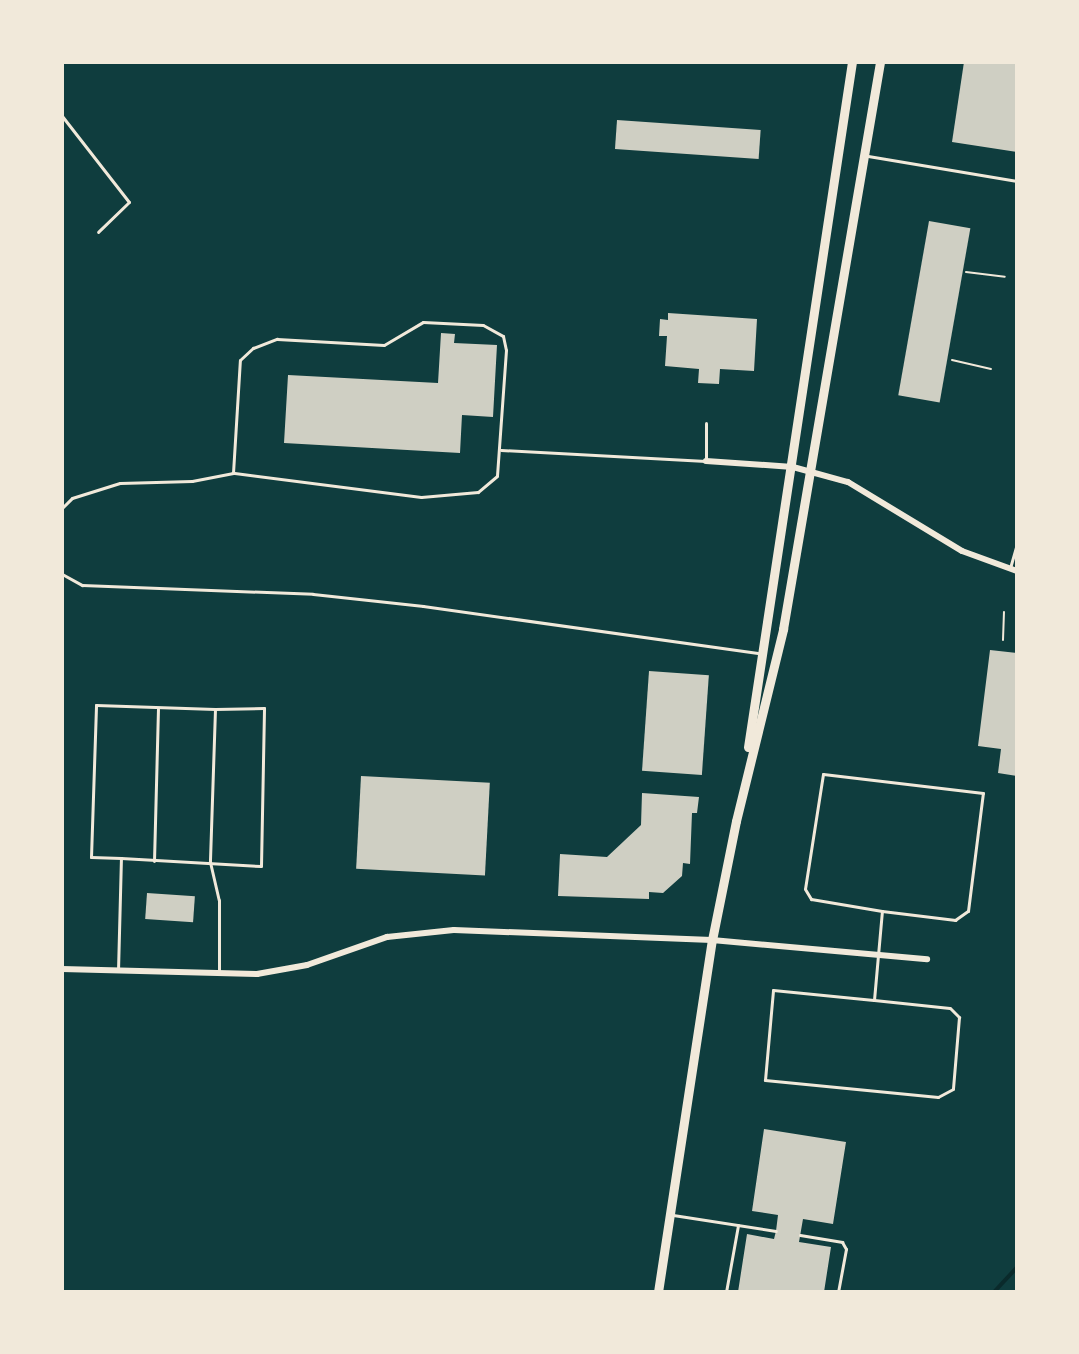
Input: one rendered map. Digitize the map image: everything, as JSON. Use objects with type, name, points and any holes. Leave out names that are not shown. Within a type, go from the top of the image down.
[{"type":"main road","points":[[736,821],[793,467],[852,62]]},
{"type":"main road","points":[[658,1292],[712,940],[736,821],[783,629],[880,62]]},
{"type":"street","points":[[706,461],[793,467],[848,482],[885,501],[962,551],[1014,570]]},
{"type":"street","points":[[62,969],[219,975],[284,971],[413,931],[454,930],[712,940],[927,959]]},
{"type":"lane","points":[[62,116],[129,202],[98,232]]},
{"type":"lane","points":[[864,156],[1017,181]]},
{"type":"lane","points":[[62,508],[72,498],[120,483],[192,481],[233,473],[359,490],[451,497],[478,492],[497,476],[506,350],[503,336],[483,325],[423,322],[384,345],[277,339],[253,348],[240,360],[233,473]]},
{"type":"lane","points":[[501,450],[706,461],[706,423]]},
{"type":"lane","points":[[1014,570],[1017,543]]},
{"type":"lane","points":[[62,574],[82,585],[269,591],[392,603],[762,654]]},
{"type":"lane","points":[[96,705],[215,709],[264,708],[261,866],[91,857],[96,705]]},
{"type":"lane","points":[[154,861],[158,707]]},
{"type":"lane","points":[[215,709],[210,862],[219,900],[219,975]]},
{"type":"lane","points":[[823,774],[983,793],[968,911],[955,920],[882,911],[811,899],[805,889],[823,774]]},
{"type":"lane","points":[[118,971],[121,858]]},
{"type":"lane","points":[[874,1000],[882,911]]},
{"type":"lane","points":[[773,990],[874,1000],[950,1008],[959,1017],[953,1089],[938,1097],[765,1080],[773,990]]},
{"type":"lane","points":[[670,1215],[776,1231]]},
{"type":"lane","points":[[726,1292],[738,1225]]},
{"type":"lane","points":[[800,1235],[842,1242],[846,1249],[838,1292]]},
{"type":"path","points":[[966,272],[1005,277]]},
{"type":"path","points":[[952,360],[991,369]]},
{"type":"path","points":[[1003,640],[1004,612]]},
{"type":"building","points":[[964,62],[1017,62],[1017,152],[952,142]]},
{"type":"building","points":[[617,120],[761,130],[759,159],[615,149]]},
{"type":"building","points":[[929,221],[970,228],[940,403],[898,395]]},
{"type":"building","points":[[668,313],[757,319],[754,371],[720,369],[719,384],[698,383],[699,369],[665,366],[667,336],[659,336],[660,319],[668,320]]},
{"type":"building","points":[[441,333],[455,334],[454,343],[497,345],[493,417],[462,415],[460,453],[284,443],[288,375],[438,383]]},
{"type":"building","points":[[990,650],[1017,653],[1017,776],[998,773],[1001,749],[978,746]]},
{"type":"building","points":[[649,671],[709,675],[702,775],[642,771]]},
{"type":"building","points":[[361,776],[490,783],[485,876],[356,869]]},
{"type":"building","points":[[642,793],[699,797],[697,813],[692,813],[690,864],[683,863],[682,876],[663,893],[649,892],[649,899],[558,896],[560,854],[607,857],[641,825]]},
{"type":"building","points":[[147,893],[195,896],[193,922],[145,919]]},
{"type":"building","points":[[764,1129],[846,1142],[833,1224],[803,1219],[799,1242],[831,1247],[824,1292],[738,1292],[747,1234],[774,1239],[776,1231],[778,1215],[752,1211]]},
{"type":"waterway","points":[[994,1292],[1017,1267]]}]
